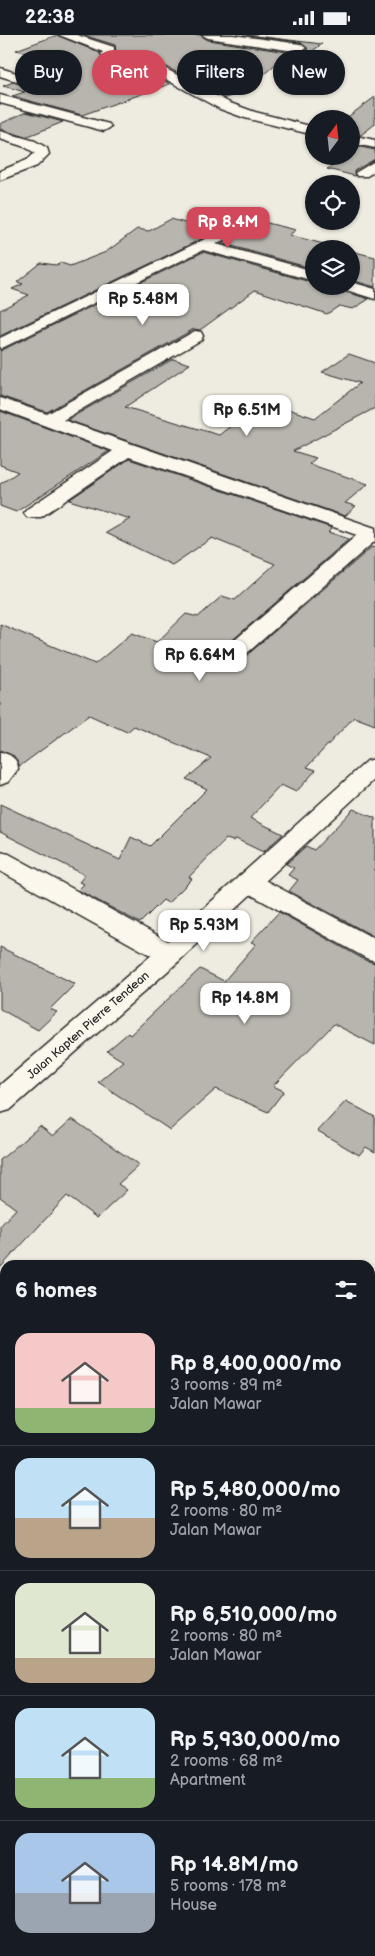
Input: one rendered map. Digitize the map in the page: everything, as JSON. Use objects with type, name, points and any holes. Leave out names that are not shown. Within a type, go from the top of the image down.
[{"type":"street","points":[[208,35],[300,49]]},
{"type":"street","points":[[74,36],[110,50],[107,54],[110,56],[162,72],[225,106],[250,115],[305,129]]},
{"type":"street","points":[[0,72],[15,77]]},
{"type":"street","points":[[0,99],[104,127]]},
{"type":"street","points":[[0,176],[32,163],[42,155],[42,151],[38,148],[1,136]]},
{"type":"street","points":[[360,141],[375,144]]},
{"type":"street","points":[[362,173],[375,165]]},
{"type":"street","points":[[0,344],[240,226]]},
{"type":"street","points":[[203,245],[305,273]]},
{"type":"street","points":[[360,290],[375,294]]},
{"type":"street","points":[[48,421],[195,336]]},
{"type":"street","points":[[0,403],[127,450],[372,534]]},
{"type":"street","points":[[34,513],[127,450]]},
{"type":"street","points":[[237,650],[372,534]]},
{"type":"street","points":[[0,759],[6,765],[6,769],[0,777]]},
{"type":"street","name":"Jalan Kapten Pierre Tendean","points":[[0,1102],[170,954],[375,766]]},
{"type":"street","points":[[0,860],[170,954]]},
{"type":"street","points":[[248,882],[375,951]]},
{"type":"building","points":[[57,35],[93,50],[92,95],[139,95],[82,115],[12,96],[82,95],[82,50],[16,50]]},
{"type":"building","points":[[83,35],[200,35],[208,40],[274,50],[273,66],[263,75],[263,50],[177,50],[177,72],[167,67],[167,50],[116,50],[115,45]]},
{"type":"building","points":[[247,35],[322,44],[314,50],[306,50],[308,49],[300,42]]},
{"type":"building","points":[[15,83],[15,89],[3,86]]},
{"type":"building","points":[[219,95],[234,95],[225,98]]},
{"type":"building","points":[[375,97],[375,124],[361,135],[360,110],[357,110]]},
{"type":"building","points":[[26,112],[63,122],[26,137],[0,129],[0,124]]},
{"type":"building","points":[[360,147],[375,150],[375,159],[354,171],[355,175],[327,169],[333,165],[360,165]]},
{"type":"building","points":[[171,219],[216,232],[0,336],[0,310],[29,295],[12,289],[23,284],[17,282],[41,263],[56,265],[61,263],[70,266],[106,252],[137,229],[149,231]]},
{"type":"building","points":[[259,221],[296,230],[289,235],[308,240],[305,240],[305,266],[221,243],[246,231],[248,224]]},
{"type":"building","points":[[203,252],[305,280],[305,295],[356,295],[369,299],[353,309],[339,306],[327,314],[255,290],[200,330],[194,329],[47,412],[0,396],[0,351]]},
{"type":"building","points":[[360,253],[375,257],[375,287],[360,283]]},
{"type":"building","points":[[349,354],[375,363],[375,408],[293,451],[316,458],[309,464],[368,484],[345,503],[356,506],[345,516],[67,420],[173,359],[190,364],[125,407],[219,435],[249,412],[273,420],[288,409],[315,418],[360,383],[322,372]]},
{"type":"building","points":[[0,411],[109,451],[16,512],[0,506],[0,484],[18,472],[0,465]]},
{"type":"building","points":[[129,459],[332,528],[328,532],[349,539],[228,644],[224,651],[229,657],[237,659],[246,656],[372,547],[375,548],[375,725],[354,717],[307,767],[316,770],[296,792],[281,785],[250,818],[283,834],[263,852],[236,839],[233,841],[226,839],[189,877],[192,879],[168,903],[163,900],[140,923],[78,890],[84,884],[79,882],[85,875],[0,832],[0,804],[120,860],[131,837],[150,846],[207,789],[186,779],[211,758],[134,726],[127,732],[89,715],[20,766],[14,756],[0,750],[0,624],[95,664],[132,633],[157,642],[186,614],[198,617],[222,596],[235,600],[275,564],[212,538],[172,565],[106,533],[130,519],[69,500]]},
{"type":"building","points":[[353,809],[375,818],[375,937],[289,891],[298,880],[288,875],[294,868],[286,864],[306,846],[314,850]]},
{"type":"building","points":[[279,912],[365,960],[375,963],[375,1045],[334,1024],[273,1086],[284,1091],[268,1112],[216,1089],[170,1130],[98,1082],[123,1061],[107,1051],[128,1033],[130,1035],[200,969],[224,981],[256,944],[251,942]]},
{"type":"building","points":[[0,947],[75,984],[50,1009],[57,1012],[38,1030],[0,1009]]},
{"type":"building","points":[[346,1101],[375,1117],[375,1152],[366,1147],[359,1155],[318,1131]]},
{"type":"building","points":[[72,1119],[139,1165],[118,1184],[127,1190],[97,1218],[67,1196],[7,1260],[0,1260],[0,1226],[16,1209],[0,1197],[0,1160],[40,1126],[53,1136]]}]
